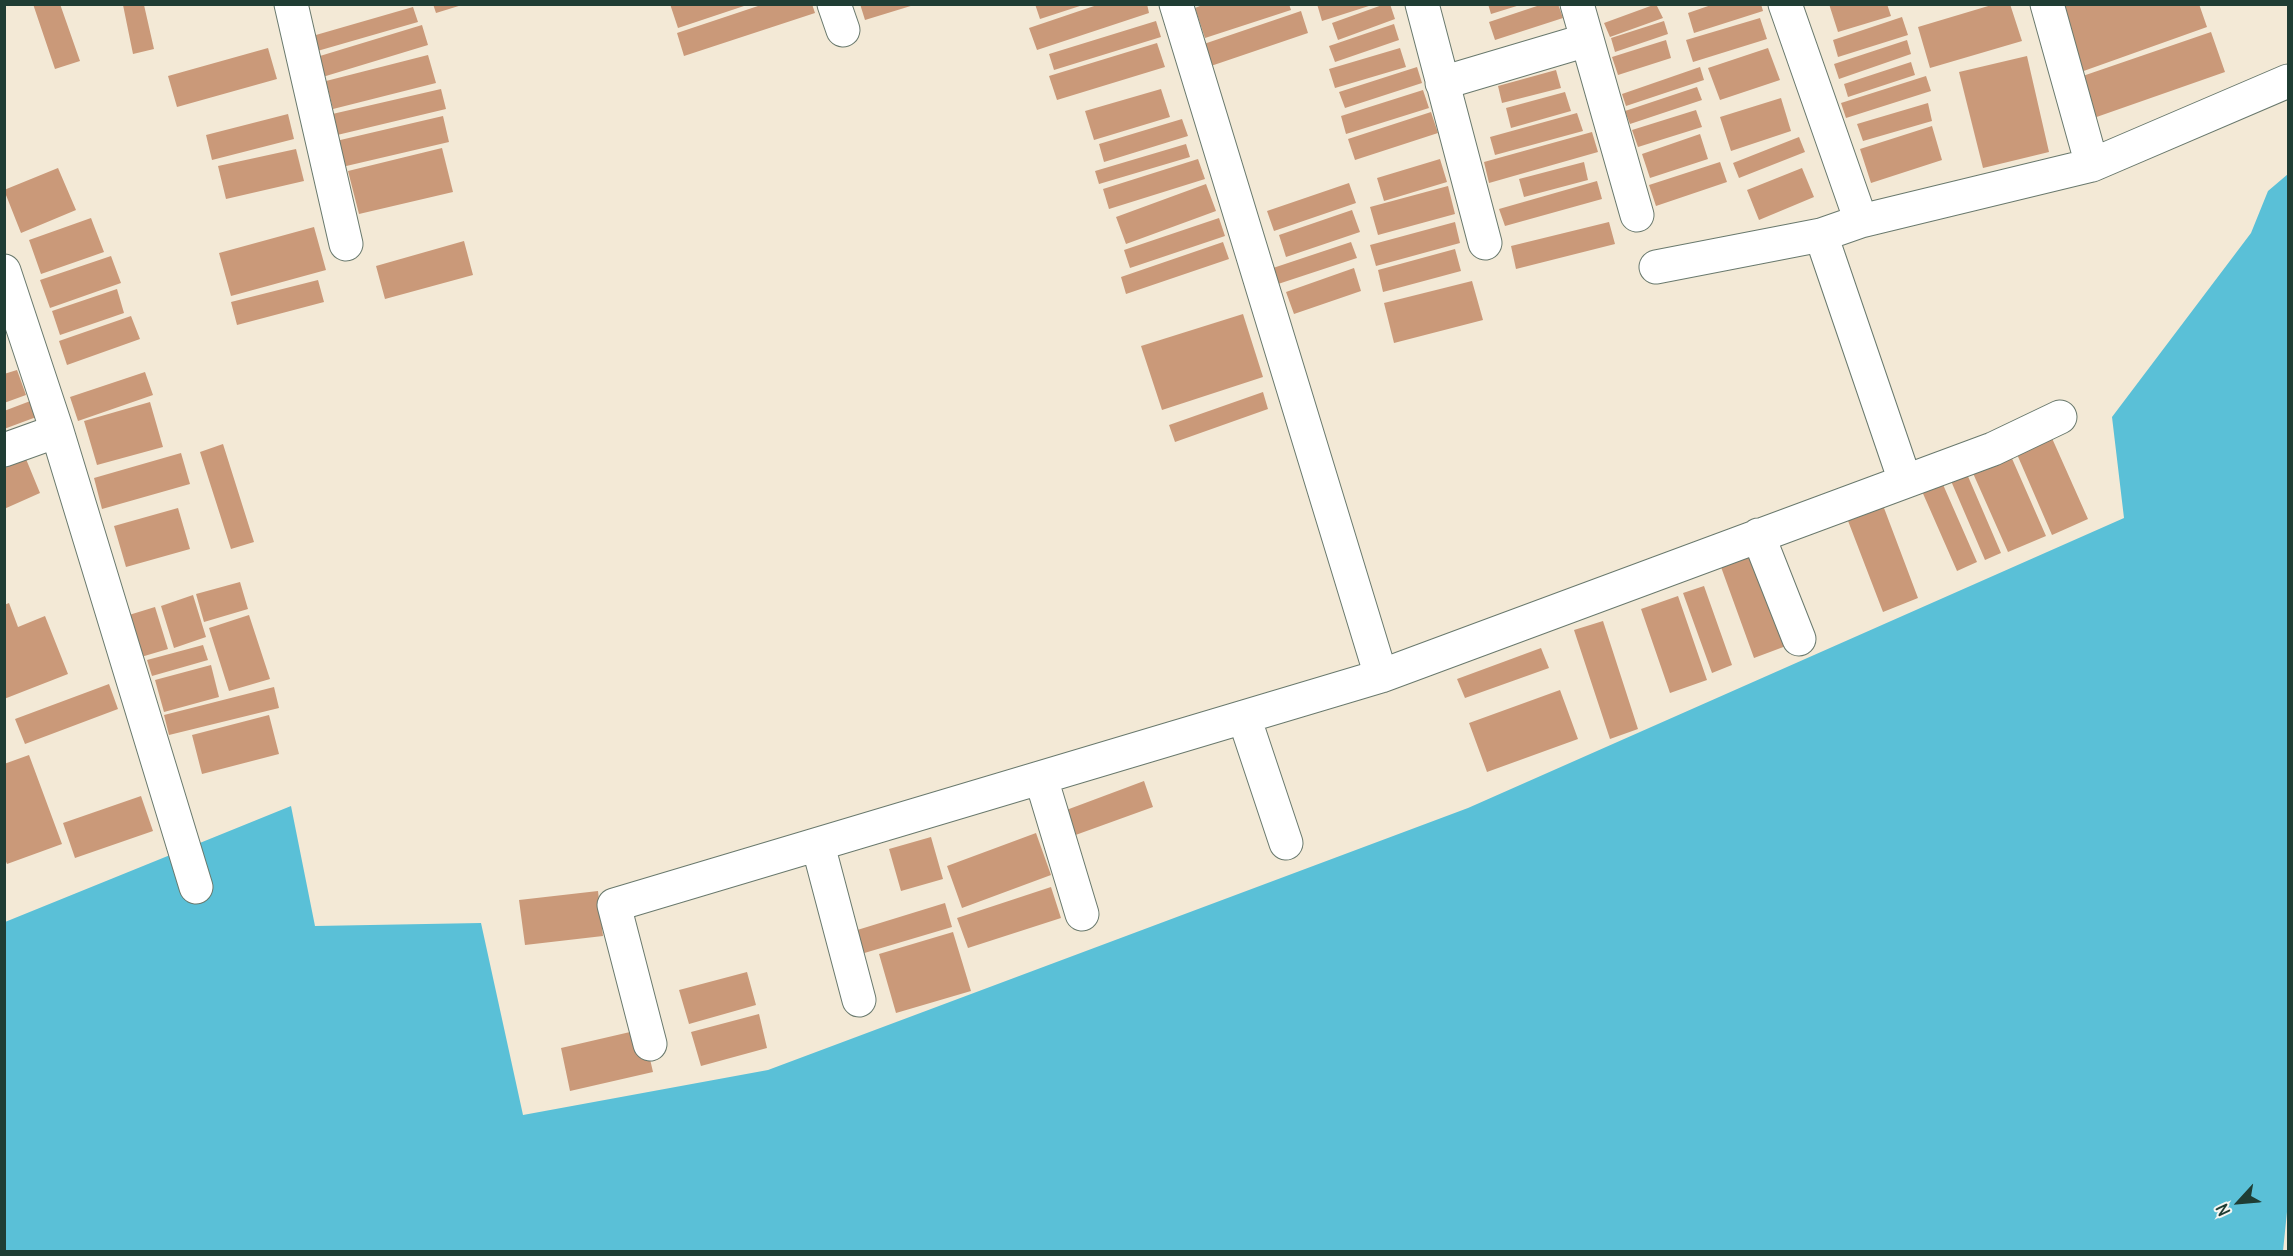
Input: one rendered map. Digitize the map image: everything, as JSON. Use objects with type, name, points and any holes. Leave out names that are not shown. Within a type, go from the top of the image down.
[{"type":"street","points":[[291,4],[346,244]]},
{"type":"street","points":[[1176,4],[1381,675]]},
{"type":"street","points":[[1422,4],[1485,243]]},
{"type":"street","points":[[1577,4],[1637,215]]},
{"type":"street","points":[[1785,4],[1861,221]]},
{"type":"street","points":[[2047,4],[2092,165]]},
{"type":"street","points":[[1442,83],[1587,40]]},
{"type":"street","points":[[1656,267],[1821,235],[1861,221],[2092,165],[2289,81]]},
{"type":"street","points":[[1821,235],[1905,481]]},
{"type":"street","points":[[4,271],[57,431],[196,887]]},
{"type":"street","points":[[650,1044],[614,905],[1381,675],[1993,449],[2060,417]]},
{"type":"street","points":[[4,450],[57,431]]},
{"type":"street","points":[[1758,535],[1799,639]]},
{"type":"street","points":[[1244,717],[1286,843]]},
{"type":"street","points":[[1041,778],[1082,914]]},
{"type":"street","points":[[818,845],[859,1000]]},
{"type":"water","points":[[2288,174],[2288,1202],[2283,1251],[5,1252],[5,922],[291,806],[315,926],[481,923],[523,1115],[768,1070],[1468,808],[2124,518],[2112,417],[2251,233],[2268,191]]},
{"type":"building","points":[[33,4],[60,4],[80,61],[55,69]]},
{"type":"building","points":[[433,4],[462,4],[462,5],[436,13]]},
{"type":"building","points":[[670,4],[747,4],[747,5],[678,28]]},
{"type":"building","points":[[764,4],[812,4],[815,13],[684,56],[677,33]]},
{"type":"building","points":[[860,4],[914,4],[914,5],[865,20]]},
{"type":"building","points":[[1035,4],[1083,4],[1083,5],[1040,19]]},
{"type":"building","points":[[1100,4],[1147,4],[1149,13],[1037,50],[1029,28]]},
{"type":"building","points":[[1205,4],[1289,4],[1291,10],[1205,38],[1195,8]]},
{"type":"building","points":[[1317,4],[1372,4],[1372,5],[1322,21]]},
{"type":"building","points":[[1390,4],[1395,19],[1338,40],[1332,23]]},
{"type":"building","points":[[1488,4],[1520,4],[1520,5],[1491,14]]},
{"type":"building","points":[[1543,4],[1558,4],[1563,18],[1495,40],[1489,22]]},
{"type":"building","points":[[1656,4],[1663,18],[1610,37],[1604,23]]},
{"type":"building","points":[[1714,4],[1761,4],[1763,11],[1694,33],[1688,13]]},
{"type":"building","points":[[1829,4],[1887,4],[1891,16],[1838,32]]},
{"type":"building","points":[[1995,4],[2010,4],[2022,41],[1930,68],[1918,27]]},
{"type":"building","points":[[2065,4],[2199,4],[2207,27],[2078,73],[2055,8]]},
{"type":"building","points":[[123,5],[144,5],[154,49],[133,54]]},
{"type":"building","points":[[413,7],[418,22],[307,54],[302,39]]},
{"type":"building","points":[[1301,11],[1308,33],[1205,68],[1198,46]]},
{"type":"building","points":[[1902,17],[1908,35],[1838,57],[1833,40]]},
{"type":"building","points":[[1760,18],[1767,39],[1693,62],[1686,40]]},
{"type":"building","points":[[1156,21],[1161,37],[1054,70],[1049,54]]},
{"type":"building","points":[[1664,21],[1668,34],[1615,52],[1611,38]]},
{"type":"building","points":[[1394,24],[1399,40],[1335,62],[1329,46]]},
{"type":"building","points":[[422,25],[428,45],[316,79],[310,59]]},
{"type":"building","points":[[2211,32],[2225,72],[2088,120],[2074,79]]},
{"type":"building","points":[[1666,40],[1671,58],[1618,75],[1612,57]]},
{"type":"building","points":[[1907,40],[1911,54],[1839,79],[1834,64]]},
{"type":"building","points":[[1157,43],[1165,67],[1057,100],[1049,76]]},
{"type":"building","points":[[268,48],[277,79],[177,107],[168,76]]},
{"type":"building","points":[[1400,48],[1406,67],[1335,88],[1329,69]]},
{"type":"building","points":[[1768,48],[1780,80],[1720,100],[1708,68]]},
{"type":"building","points":[[428,55],[436,83],[333,109],[326,81]]},
{"type":"building","points":[[2027,56],[2049,152],[1983,168],[1959,72]]},
{"type":"building","points":[[1911,62],[1915,75],[1848,97],[1844,84]]},
{"type":"building","points":[[1417,67],[1422,83],[1345,108],[1339,92]]},
{"type":"building","points":[[1700,67],[1704,80],[1626,106],[1622,94]]},
{"type":"building","points":[[1556,70],[1561,88],[1502,103],[1498,86]]},
{"type":"building","points":[[1926,76],[1931,91],[1846,118],[1841,103]]},
{"type":"building","points":[[1697,87],[1702,100],[1630,124],[1625,111]]},
{"type":"building","points":[[441,89],[446,109],[333,136],[328,115]]},
{"type":"building","points":[[1161,89],[1170,117],[1094,140],[1085,111]]},
{"type":"building","points":[[1423,90],[1429,108],[1346,134],[1341,116]]},
{"type":"building","points":[[1565,92],[1571,111],[1511,128],[1506,108]]},
{"type":"building","points":[[1781,98],[1791,131],[1731,151],[1720,117]]},
{"type":"building","points":[[1928,103],[1932,121],[1863,141],[1857,124]]},
{"type":"building","points":[[1696,110],[1702,127],[1638,147],[1632,130]]},
{"type":"building","points":[[1431,112],[1438,133],[1355,160],[1348,139]]},
{"type":"building","points":[[1577,113],[1583,131],[1495,155],[1490,137]]},
{"type":"building","points":[[288,114],[294,139],[212,160],[206,135]]},
{"type":"building","points":[[443,116],[449,142],[342,167],[336,141]]},
{"type":"building","points":[[1182,119],[1188,136],[1104,162],[1099,144]]},
{"type":"building","points":[[1932,126],[1942,160],[1871,183],[1860,149]]},
{"type":"building","points":[[1592,132],[1598,152],[1489,183],[1484,162]]},
{"type":"building","points":[[1700,134],[1708,159],[1650,178],[1642,154]]},
{"type":"building","points":[[1799,137],[1805,152],[1739,178],[1733,163]]},
{"type":"building","points":[[1186,144],[1190,157],[1099,184],[1095,171]]},
{"type":"building","points":[[442,148],[453,192],[359,214],[348,171]]},
{"type":"building","points":[[296,149],[304,181],[226,199],[218,166]]},
{"type":"building","points":[[1198,159],[1205,179],[1109,209],[1103,189]]},
{"type":"building","points":[[1440,159],[1447,182],[1384,201],[1377,178]]},
{"type":"building","points":[[1584,162],[1588,180],[1524,197],[1519,179]]},
{"type":"building","points":[[1720,162],[1727,182],[1656,206],[1649,185]]},
{"type":"building","points":[[58,168],[76,210],[21,233],[4,190]]},
{"type":"building","points":[[1802,168],[1814,197],[1759,220],[1747,190]]},
{"type":"building","points":[[1597,181],[1602,199],[1505,226],[1499,209]]},
{"type":"building","points":[[1349,183],[1356,203],[1274,231],[1267,211]]},
{"type":"building","points":[[1206,184],[1216,211],[1126,244],[1116,217]]},
{"type":"building","points":[[1448,186],[1455,214],[1378,235],[1370,207]]},
{"type":"building","points":[[1352,210],[1360,232],[1286,257],[1279,235]]},
{"type":"building","points":[[91,218],[104,252],[41,274],[29,240]]},
{"type":"building","points":[[1219,218],[1225,236],[1130,268],[1124,250]]},
{"type":"building","points":[[1455,222],[1460,243],[1376,266],[1370,245]]},
{"type":"building","points":[[1609,222],[1615,244],[1516,269],[1511,246]]},
{"type":"building","points":[[314,227],[326,270],[231,296],[219,253]]},
{"type":"building","points":[[464,241],[473,275],[385,299],[376,266]]},
{"type":"building","points":[[1223,242],[1229,259],[1126,294],[1121,277]]},
{"type":"building","points":[[1351,242],[1357,258],[1272,286],[1267,270]]},
{"type":"building","points":[[1455,249],[1461,271],[1383,292],[1378,270]]},
{"type":"building","points":[[111,256],[121,283],[50,308],[40,280]]},
{"type":"building","points":[[1354,268],[1361,291],[1294,314],[1286,292]]},
{"type":"building","points":[[318,280],[324,302],[237,325],[231,302]]},
{"type":"building","points":[[1472,281],[1483,320],[1394,343],[1384,303]]},
{"type":"building","points":[[117,289],[124,313],[60,335],[52,311]]},
{"type":"building","points":[[1243,314],[1263,377],[1162,410],[1141,346]]},
{"type":"building","points":[[131,316],[140,339],[67,365],[59,341]]},
{"type":"building","points":[[17,370],[26,395],[4,403],[4,374]]},
{"type":"building","points":[[145,372],[153,395],[78,421],[70,397]]},
{"type":"building","points":[[1263,392],[1268,409],[1175,442],[1169,425]]},
{"type":"building","points":[[33,400],[39,416],[4,429],[4,411]]},
{"type":"building","points":[[150,402],[163,447],[97,465],[84,421]]},
{"type":"building","points":[[2051,436],[2088,519],[2052,535],[2016,452]]},
{"type":"building","points":[[223,444],[254,542],[231,549],[200,452]]},
{"type":"building","points":[[181,453],[190,484],[102,509],[94,478]]},
{"type":"building","points":[[2010,454],[2046,536],[2008,552],[1972,471]]},
{"type":"building","points":[[26,459],[40,493],[4,509],[4,468]]},
{"type":"building","points":[[1964,467],[2001,553],[1985,560],[1948,474]]},
{"type":"building","points":[[1941,480],[1977,562],[1957,571],[1921,489]]},
{"type":"building","points":[[1881,500],[1918,598],[1883,612],[1845,513]]},
{"type":"building","points":[[178,508],[190,549],[126,567],[114,526]]},
{"type":"building","points":[[1761,553],[1794,643],[1754,658],[1721,567]]},
{"type":"building","points":[[240,582],[248,609],[204,622],[196,594]]},
{"type":"building","points":[[1704,586],[1732,665],[1712,673],[1683,593]]},
{"type":"building","points":[[193,595],[206,637],[174,648],[161,606]]},
{"type":"building","points":[[1678,596],[1707,680],[1670,693],[1641,609]]},
{"type":"building","points":[[9,603],[18,627],[45,616],[68,674],[4,699],[4,605]]},
{"type":"building","points":[[155,607],[168,649],[141,657],[129,615]]},
{"type":"building","points":[[249,615],[270,679],[229,691],[209,628]]},
{"type":"building","points":[[1603,621],[1638,729],[1610,739],[1574,630]]},
{"type":"building","points":[[203,645],[208,660],[152,676],[147,660]]},
{"type":"building","points":[[1541,648],[1549,668],[1465,698],[1457,679]]},
{"type":"building","points":[[211,665],[219,697],[164,712],[155,680]]},
{"type":"building","points":[[109,684],[118,709],[25,744],[15,719]]},
{"type":"building","points":[[274,687],[279,708],[169,735],[164,715]]},
{"type":"building","points":[[1560,690],[1578,739],[1487,772],[1469,723]]},
{"type":"building","points":[[269,715],[279,754],[202,774],[192,735]]},
{"type":"building","points":[[29,755],[62,844],[7,864],[4,857],[4,764]]},
{"type":"building","points":[[1144,781],[1153,807],[1070,837],[1061,812]]},
{"type":"building","points":[[141,796],[153,831],[75,858],[63,823]]},
{"type":"building","points":[[1036,833],[1051,875],[962,908],[947,866]]},
{"type":"building","points":[[931,837],[943,879],[901,891],[889,849]]},
{"type":"building","points":[[1051,887],[1061,918],[968,948],[957,918]]},
{"type":"building","points":[[598,891],[603,936],[525,945],[519,900]]},
{"type":"building","points":[[945,903],[952,927],[861,954],[854,931]]},
{"type":"building","points":[[953,932],[971,991],[896,1013],[879,954]]},
{"type":"building","points":[[747,972],[756,1005],[689,1024],[679,990]]},
{"type":"building","points":[[759,1014],[767,1048],[701,1066],[691,1032]]},
{"type":"building","points":[[643,1029],[653,1072],[570,1091],[561,1048]]}]
